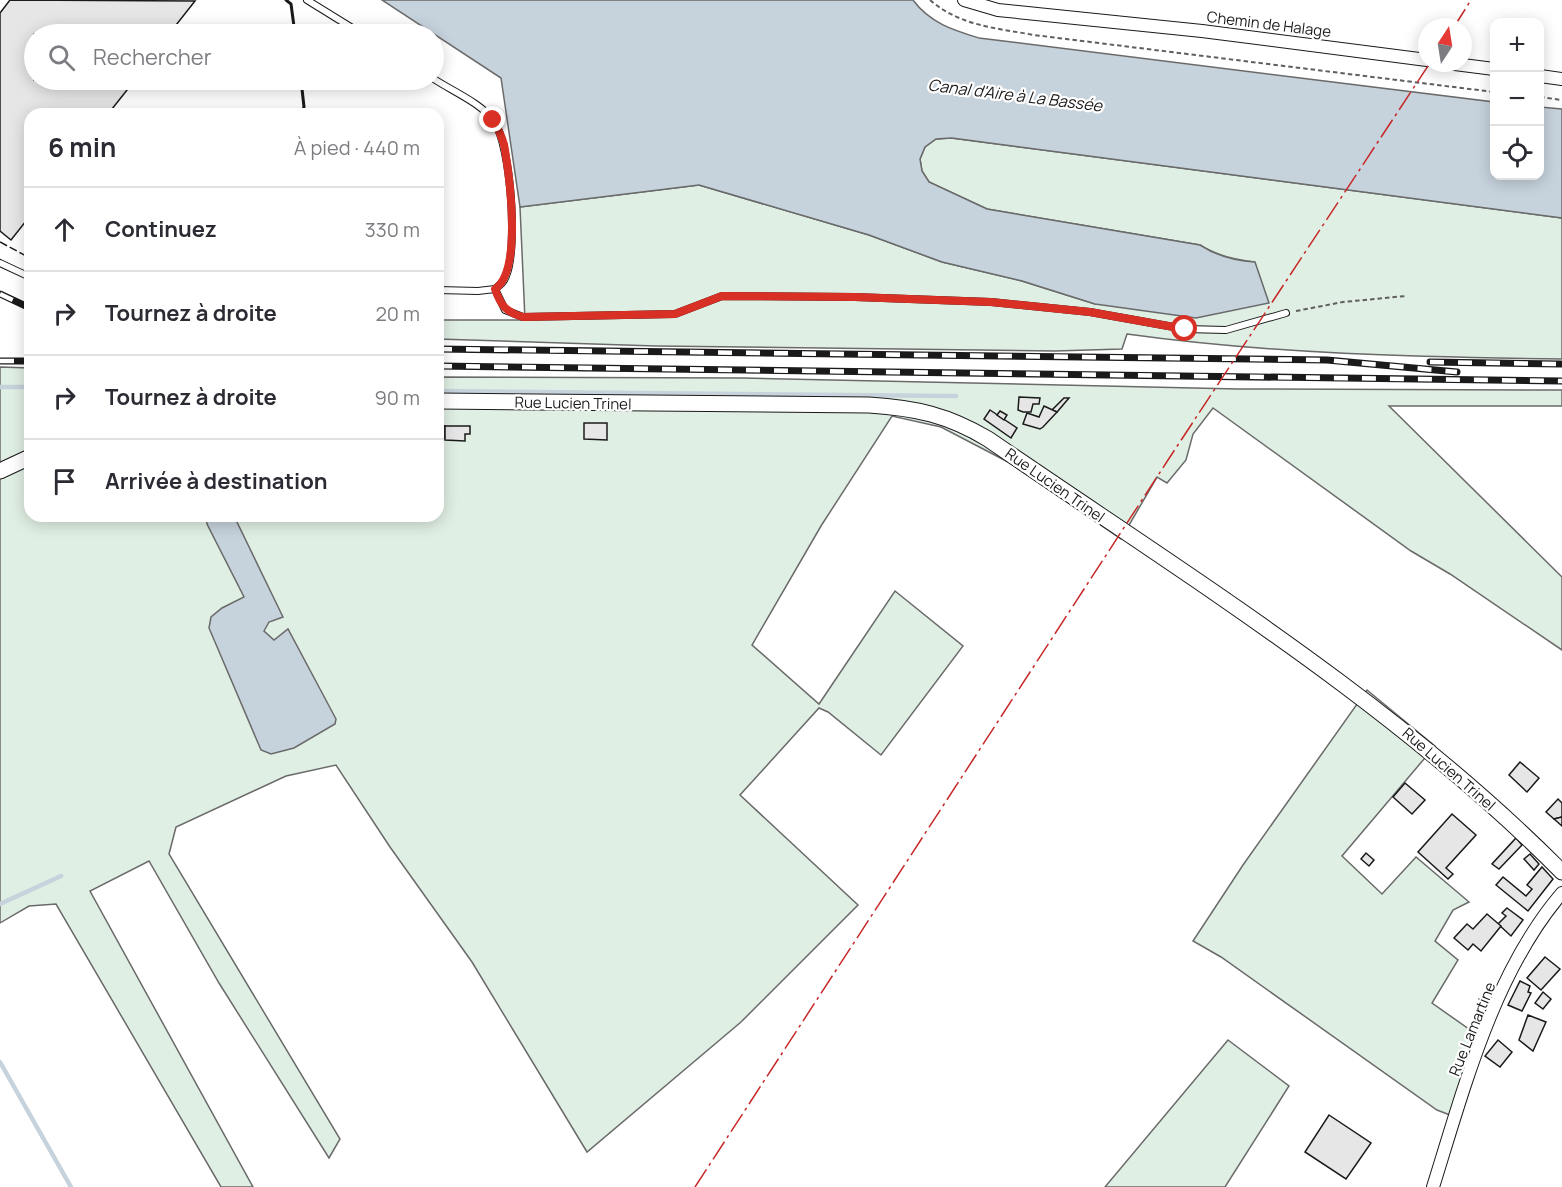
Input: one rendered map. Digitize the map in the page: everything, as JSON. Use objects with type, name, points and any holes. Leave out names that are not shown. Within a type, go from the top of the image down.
[{"type":"street","name":"Chemin de Halage","points":[[964,0],[998,10],[1202,31],[1418,59]]},
{"type":"street","points":[[1472,66],[1490,68]]},
{"type":"street","points":[[1544,77],[1562,79]]},
{"type":"street","name":"Rue Lucien Trinel","points":[[444,401],[869,405],[922,410],[959,423],[988,439],[1106,520],[1405,730],[1470,785],[1562,872]]},
{"type":"street","points":[[0,471],[24,460]]},
{"type":"street","name":"Rue Lamartine","points":[[1433,1187],[1471,1066],[1504,990],[1528,937],[1562,893]]},
{"type":"lane","points":[[307,0],[346,24]]},
{"type":"lane","points":[[444,85],[483,110],[493,120],[505,148],[511,215],[510,255],[506,278],[495,289],[444,290]]},
{"type":"lane","points":[[0,263],[24,275]]},
{"type":"lane","points":[[495,289],[505,310],[523,317],[675,314],[722,296],[855,297],[991,302],[1090,312],[1185,329],[1226,330],[1286,313]]},
{"type":"path","points":[[930,0],[946,14],[973,24],[1024,33],[1490,91]]},
{"type":"path","points":[[1544,98],[1562,100]]},
{"type":"path","points":[[1286,313],[1343,302],[1406,296]]},
{"type":"green space","points":[[951,138],[1562,218],[1562,359],[1289,350],[1127,334],[1122,349],[1055,351],[656,346],[444,339],[444,320],[525,320],[520,207],[699,185],[869,235],[942,262],[1022,281],[1095,304],[1255,262],[1226,257],[1200,245],[987,209],[929,182],[922,171],[920,159],[925,147],[936,139]]},
{"type":"green space","points":[[0,367],[24,368],[24,522],[444,522],[444,377],[743,378],[1238,389],[1562,390],[1562,406],[1389,406],[1562,577],[1562,650],[1450,574],[1411,551],[1213,408],[1193,434],[1186,460],[1167,483],[1157,477],[1121,539],[1010,463],[941,427],[892,416],[821,526],[752,645],[819,704],[895,591],[963,646],[881,755],[828,712],[819,708],[740,795],[858,905],[741,1022],[587,1152],[472,962],[390,847],[336,765],[286,776],[176,827],[169,854],[340,1139],[329,1158],[219,983],[149,861],[90,891],[253,1187],[221,1187],[56,904],[29,906],[0,923]]},
{"type":"green space","points":[[1367,690],[1435,746],[1342,856],[1382,894],[1416,857],[1469,902],[1453,910],[1435,941],[1458,960],[1432,1003],[1483,1039],[1455,1117],[1437,1110],[1221,957],[1193,941],[1243,865]]},
{"type":"green space","points":[[1228,1040],[1289,1086],[1225,1187],[1105,1187]]},
{"type":"water","name":"Canal d'Aire à La Bassée","points":[[382,0],[913,0],[934,20],[951,29],[979,38],[1490,102],[1490,180],[1544,180],[1544,107],[1562,109],[1562,218],[952,138],[936,139],[925,147],[920,159],[922,171],[929,182],[987,209],[1200,245],[1226,257],[1255,262],[1269,303],[1196,318],[1095,304],[1022,281],[942,262],[869,235],[699,185],[520,207],[501,78],[444,41],[444,24],[419,24]]},
{"type":"water","points":[[207,522],[237,522],[283,617],[269,622],[264,631],[274,640],[288,629],[336,719],[335,724],[294,748],[271,754],[261,750],[209,628],[211,617],[222,608],[244,597]]},
{"type":"building","points":[[10,0],[195,1],[177,24],[24,24],[24,90],[127,90],[113,108],[24,108],[24,224],[11,240],[0,231],[0,13]]},
{"type":"building","points":[[1019,397],[1040,398],[1039,404],[1033,404],[1031,412],[1023,412],[1018,410]]},
{"type":"building","points":[[1064,398],[1069,398],[1057,412],[1052,410]]},
{"type":"building","points":[[1044,406],[1057,412],[1043,427],[1040,429],[1023,424],[1027,413],[1039,417]]},
{"type":"building","points":[[990,410],[1017,428],[1011,438],[984,419]]},
{"type":"building","points":[[1000,411],[1007,415],[1004,420],[997,415]]},
{"type":"building","points":[[584,423],[607,423],[607,440],[584,439]]},
{"type":"building","points":[[445,426],[470,426],[470,434],[465,434],[465,441],[445,440]]},
{"type":"building","points":[[1520,762],[1539,778],[1527,792],[1509,775]]},
{"type":"building","points":[[1405,783],[1425,800],[1412,814],[1393,797]]},
{"type":"building","points":[[1558,799],[1562,803],[1562,817],[1554,819],[1546,812]]},
{"type":"building","points":[[1452,814],[1476,835],[1446,868],[1453,874],[1448,879],[1418,852]]},
{"type":"building","points":[[1562,817],[1562,826],[1554,819]]},
{"type":"building","points":[[1516,838],[1522,845],[1499,869],[1492,864]]},
{"type":"building","points":[[1366,853],[1374,860],[1369,866],[1361,859]]},
{"type":"building","points":[[1530,854],[1539,864],[1534,870],[1524,859]]},
{"type":"building","points":[[1542,867],[1553,879],[1528,911],[1496,885],[1503,877],[1526,896],[1532,889],[1527,885]]},
{"type":"building","points":[[1507,908],[1523,920],[1511,936],[1498,924],[1506,916],[1502,913]]},
{"type":"building","points":[[1487,914],[1501,926],[1481,951],[1473,944],[1468,950],[1454,938],[1467,924],[1473,929]]},
{"type":"building","points":[[1545,957],[1560,969],[1541,990],[1527,978]]},
{"type":"building","points":[[1520,981],[1530,986],[1528,992],[1531,993],[1522,1011],[1508,1005]]},
{"type":"building","points":[[1543,992],[1551,999],[1543,1009],[1535,1003]]},
{"type":"building","points":[[1528,1015],[1546,1022],[1533,1051],[1519,1040]]},
{"type":"building","points":[[1498,1040],[1512,1052],[1500,1067],[1485,1056]]},
{"type":"building","points":[[1329,1115],[1371,1143],[1346,1179],[1305,1152]]},
{"type":"waterway","points":[[0,387],[24,387]]},
{"type":"waterway","points":[[444,391],[956,396]]},
{"type":"waterway","points":[[0,904],[61,876]]},
{"type":"waterway","points":[[0,1062],[71,1187]]},
{"type":"railway","points":[[0,294],[24,305]]},
{"type":"railway","points":[[444,349],[1327,360],[1457,372]]},
{"type":"railway","points":[[0,361],[24,361]]},
{"type":"railway","points":[[1430,362],[1562,364]]},
{"type":"railway","points":[[444,366],[1562,381]]},
{"type":"fence","points":[[0,242],[24,255]]},
{"type":"wall","points":[[286,0],[291,4],[294,24]]},
{"type":"wall","points":[[302,90],[304,108]]},
{"type":"power","points":[[1460,18],[1471,0]]},
{"type":"power","points":[[695,1187],[1168,460],[1424,72]]},
{"type":"route","points":[[493,120],[501,133],[505,148],[511,215],[509,268],[506,278],[495,289],[499,302],[505,310],[523,317],[675,314],[722,296],[855,297],[991,302],[1090,312],[1185,329]]}]
